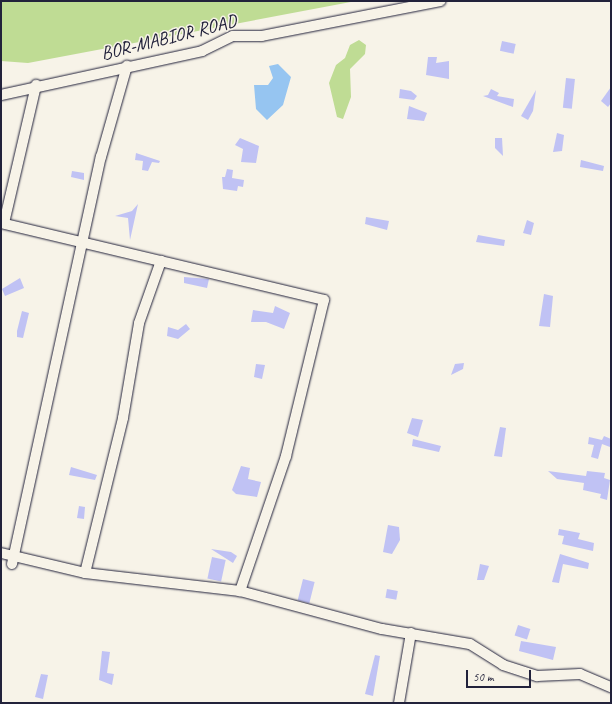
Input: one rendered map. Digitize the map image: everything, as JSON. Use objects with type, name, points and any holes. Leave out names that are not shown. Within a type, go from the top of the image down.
[{"type":"street","name":"BOR-MABIOR ROAD","points":[[1,95],[36,85],[202,51],[233,36],[262,36],[441,1]]},
{"type":"street","points":[[13,560],[84,243],[101,157],[128,66]]},
{"type":"street","points":[[36,85],[3,223],[324,300],[286,456],[240,591]]},
{"type":"street","points":[[85,572],[123,418],[140,323],[161,261]]},
{"type":"street","points":[[1,553],[13,560],[85,572],[240,591],[334,618],[411,634],[470,644],[503,665],[537,676],[580,674],[611,687]]},
{"type":"street","points":[[399,703],[411,634]]},
{"type":"green space","points":[[1,1],[356,1],[28,63],[1,61]]},
{"type":"green space","points":[[359,40],[366,45],[365,54],[350,69],[351,97],[343,119],[337,117],[329,83],[336,65],[345,58],[350,45]]},
{"type":"water","points":[[278,64],[291,77],[283,105],[267,120],[256,109],[254,85],[268,85],[273,78],[269,66]]},
{"type":"building","points":[[502,41],[516,44],[514,54],[500,51]]},
{"type":"building","points":[[428,57],[437,57],[436,63],[449,61],[449,79],[426,75]]},
{"type":"building","points":[[566,78],[575,79],[572,109],[563,108]]},
{"type":"building","points":[[611,87],[611,103],[608,107],[601,101]]},
{"type":"building","points":[[400,89],[411,91],[417,96],[414,100],[399,98]]},
{"type":"building","points":[[491,89],[499,93],[497,96],[514,99],[513,107],[483,96],[488,95]]},
{"type":"building","points":[[536,90],[533,111],[528,120],[521,116]]},
{"type":"building","points":[[409,106],[427,113],[424,121],[407,119]]},
{"type":"building","points":[[557,133],[564,135],[562,151],[553,152]]},
{"type":"building","points":[[240,138],[259,146],[256,163],[241,162],[243,149],[235,145]]},
{"type":"building","points":[[495,138],[502,138],[503,156],[495,148]]},
{"type":"building","points":[[136,153],[160,161],[159,163],[152,162],[148,171],[142,170],[143,161],[135,160]]},
{"type":"building","points":[[581,160],[604,166],[603,171],[580,167]]},
{"type":"building","points":[[227,169],[233,170],[232,178],[244,180],[243,187],[238,186],[237,191],[223,189],[222,177],[225,177]]},
{"type":"building","points":[[72,171],[84,173],[84,180],[71,177]]},
{"type":"building","points":[[138,204],[130,240],[128,218],[115,216],[132,211]]},
{"type":"building","points":[[366,217],[389,221],[387,230],[365,224]]},
{"type":"building","points":[[527,220],[534,223],[531,235],[523,233]]},
{"type":"building","points":[[478,235],[505,240],[504,246],[476,242]]},
{"type":"building","points":[[184,277],[209,279],[207,288],[184,283]]},
{"type":"building","points":[[20,278],[24,288],[5,296],[2,289]]},
{"type":"building","points":[[544,294],[553,296],[550,327],[539,326]]},
{"type":"building","points":[[275,306],[290,313],[284,329],[266,322],[251,322],[253,310],[273,313]]},
{"type":"building","points":[[22,311],[29,313],[23,338],[17,337]]},
{"type":"building","points":[[186,324],[190,329],[178,339],[167,336],[168,327],[178,330]]},
{"type":"building","points":[[464,363],[463,369],[451,375],[455,364]]},
{"type":"building","points":[[256,364],[265,365],[262,379],[254,377]]},
{"type":"building","points":[[412,418],[423,420],[418,437],[407,433]]},
{"type":"building","points":[[500,427],[506,428],[502,457],[494,456]]},
{"type":"building","points":[[604,436],[611,439],[610,447],[602,444],[598,459],[591,457],[594,445],[588,444],[589,437],[602,440]]},
{"type":"building","points":[[413,439],[441,446],[439,452],[412,446]]},
{"type":"building","points":[[241,466],[250,468],[248,479],[261,482],[257,497],[236,494],[232,490]]},
{"type":"building","points":[[71,467],[97,475],[95,480],[69,475]]},
{"type":"building","points":[[548,471],[586,476],[587,471],[605,473],[604,478],[610,480],[607,500],[600,498],[601,494],[583,490],[584,483],[557,479]]},
{"type":"building","points":[[79,506],[85,507],[84,519],[77,518]]},
{"type":"building","points":[[388,525],[399,527],[400,540],[392,554],[383,552]]},
{"type":"building","points":[[559,529],[580,533],[578,539],[594,543],[593,551],[562,544],[564,536],[558,535]]},
{"type":"building","points":[[211,549],[231,552],[237,556],[233,563]]},
{"type":"building","points":[[560,554],[589,563],[588,569],[563,564],[559,583],[552,582]]},
{"type":"building","points":[[212,557],[226,560],[221,581],[207,579]]},
{"type":"building","points":[[480,564],[489,566],[484,580],[477,580]]},
{"type":"building","points":[[303,579],[315,582],[309,603],[298,600]]},
{"type":"building","points":[[387,589],[398,591],[396,600],[385,598]]},
{"type":"building","points":[[518,625],[530,629],[527,639],[515,635]]},
{"type":"building","points":[[521,641],[556,647],[553,660],[519,651]]},
{"type":"building","points":[[102,651],[110,652],[107,673],[114,674],[112,685],[99,680]]},
{"type":"building","points":[[375,655],[380,656],[373,696],[365,694]]},
{"type":"building","points":[[41,674],[48,675],[43,699],[35,697]]}]
